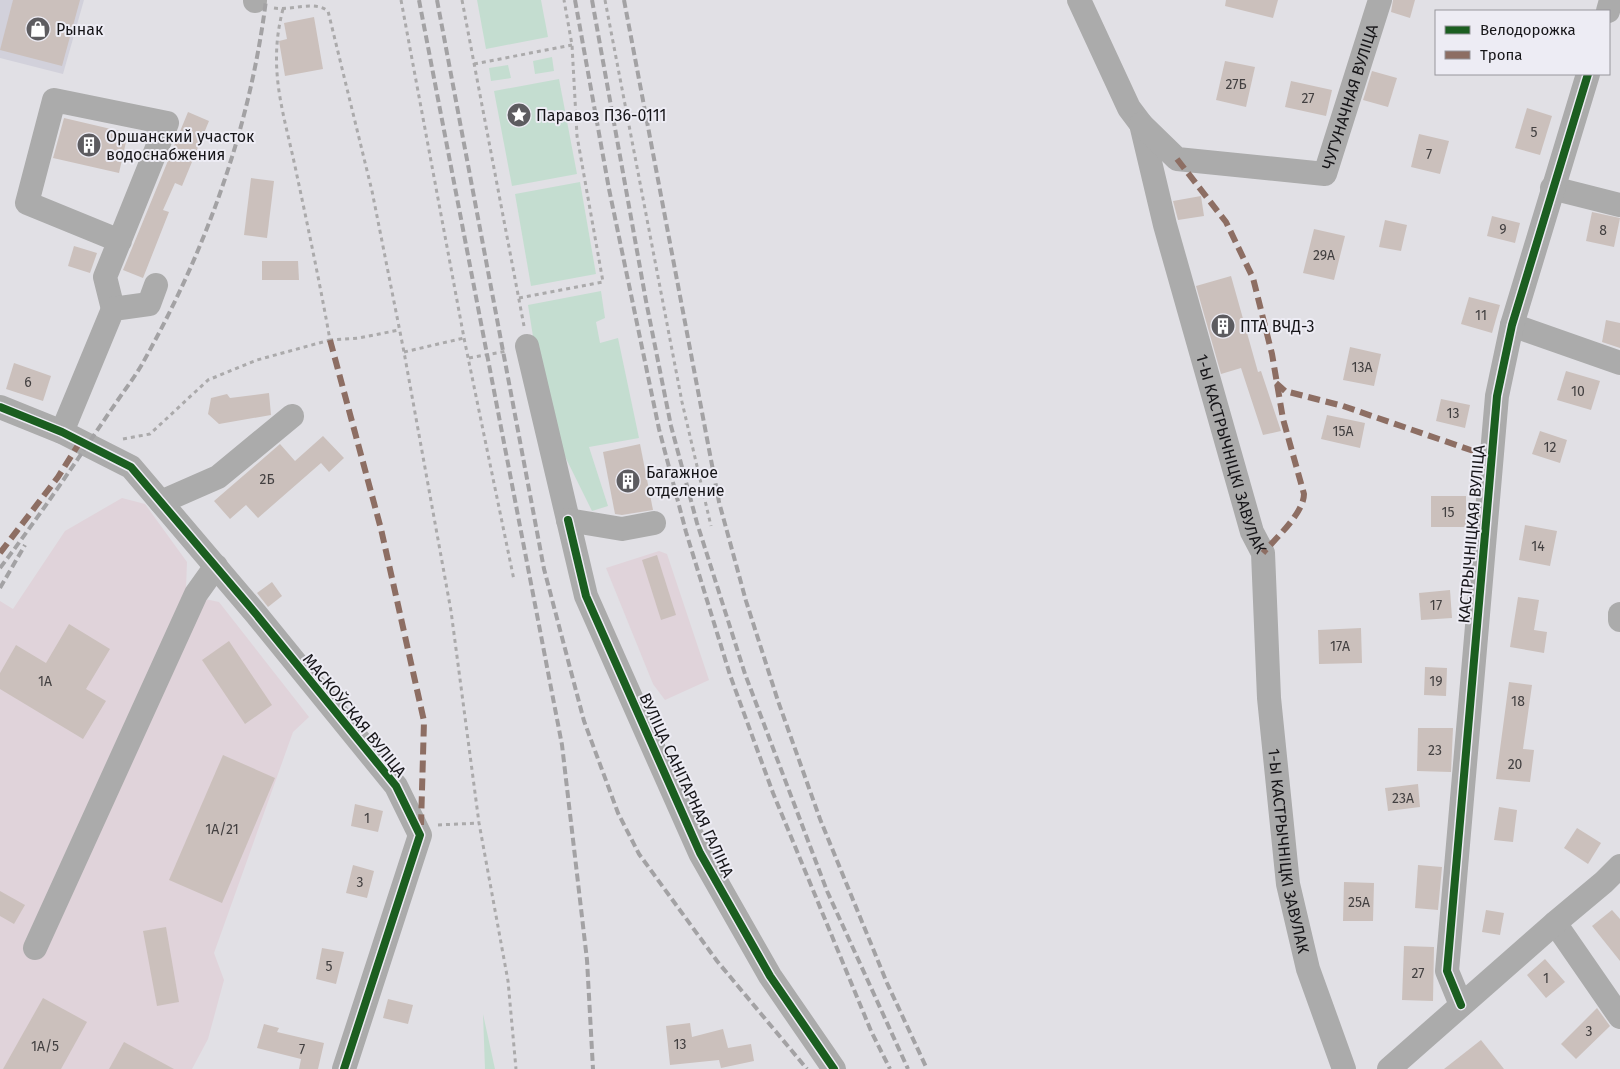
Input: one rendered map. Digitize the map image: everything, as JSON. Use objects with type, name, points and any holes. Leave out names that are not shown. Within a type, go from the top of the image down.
[{"type":"street","name":"1-Ы КАСТРЫЧНІЦКІ ЗАВУЛАК","points":[[1078,0],[1129,108],[1141,124],[1165,225],[1252,532],[1263,552],[1269,698],[1288,884],[1308,969],[1344,1069]]},
{"type":"street","name":"ЧУГУНАЧНАЯ ВУЛІЦА","points":[[1141,124],[1177,159],[1325,174],[1380,0]]},
{"type":"street","name":"КАСТРЫЧНІЦКАЯ ВУЛІЦА","points":[[1461,1005],[1446,971],[1497,396],[1512,325],[1588,75]]},
{"type":"street","points":[[62,432],[113,309],[105,277],[120,241],[167,123],[54,100],[27,203],[120,241]]},
{"type":"street","points":[[1552,188],[1620,205]]},
{"type":"street","points":[[113,309],[149,304],[156,286]]},
{"type":"street","points":[[1512,325],[1620,363]]},
{"type":"street","name":"ВУЛІЦА САНІТАРНАЯ ГАЛІНА","points":[[527,346],[586,596],[700,852],[770,976],[834,1069]]},
{"type":"street","name":"МАСКОЎСКАЯ ВУЛІЦА","points":[[0,407],[62,432],[131,467],[216,566],[396,786],[420,835],[344,1069]]},
{"type":"street","points":[[161,502],[218,477],[292,416]]},
{"type":"street","points":[[568,520],[622,529],[654,523]]},
{"type":"street","points":[[35,948],[196,594],[216,566]]},
{"type":"street","points":[[1620,614],[1620,620]]},
{"type":"street","points":[[1389,1069],[1620,866]]},
{"type":"street","points":[[1555,923],[1620,1017]]},
{"type":"path","points":[[255,0],[265,6],[283,9],[314,5],[323,6],[330,15],[372,192],[404,352],[451,610],[479,823],[508,981],[516,1069]]},
{"type":"path","points":[[401,0],[464,338],[514,580]]},
{"type":"path","points":[[462,0],[527,346],[468,358]]},
{"type":"path","points":[[519,298],[603,282],[577,136],[572,45],[564,0]]},
{"type":"path","points":[[605,0],[682,402],[711,526]]},
{"type":"path","points":[[283,9],[276,36],[278,96],[291,148],[330,340]]},
{"type":"path","points":[[474,64],[572,45]]},
{"type":"path","points":[[88,446],[150,434],[208,380],[257,360],[330,340],[359,338],[399,330]]},
{"type":"path","points":[[404,352],[464,338]]},
{"type":"path","points":[[415,825],[479,823]]},
{"type":"shaded area","name":"Рынак","points":[[0,0],[84,0],[63,74],[0,58]]},
{"type":"shaded area","points":[[122,498],[145,504],[187,562],[186,588],[205,599],[219,602],[309,717],[293,732],[214,953],[224,980],[208,1039],[192,1069],[0,1069],[0,601],[13,609],[65,531]]},
{"type":"shaded area","points":[[659,551],[667,554],[709,680],[665,700],[653,684],[606,568]]},
{"type":"green space","points":[[477,0],[541,0],[548,37],[486,49]]},
{"type":"green space","points":[[552,57],[554,71],[535,74],[533,61]]},
{"type":"green space","points":[[508,65],[511,78],[491,81],[489,68]]},
{"type":"green space","points":[[559,79],[577,174],[512,186],[494,91]]},
{"type":"green space","points":[[580,182],[596,274],[531,286],[515,194]]},
{"type":"green space","points":[[601,291],[605,318],[596,322],[600,343],[618,338],[639,438],[589,447],[608,506],[592,511],[546,418],[528,305]]},
{"type":"green space","points":[[483,1014],[495,1069],[485,1069]]},
{"type":"building","name":"Рынак","points":[[13,0],[80,0],[62,66],[0,50]]},
{"type":"building","points":[[1226,0],[1278,0],[1273,18],[1225,6]]},
{"type":"building","points":[[1393,0],[1415,0],[1410,18],[1391,12]]},
{"type":"building","points":[[314,17],[323,69],[285,76],[279,41],[287,39],[284,23]]},
{"type":"building","points":[[1225,61],[1255,67],[1246,107],[1216,100]]},
{"type":"building","points":[[1372,71],[1397,78],[1388,107],[1363,100]]},
{"type":"building","points":[[1291,81],[1332,90],[1326,116],[1285,107]]},
{"type":"building","points":[[1527,108],[1552,116],[1540,155],[1515,148]]},
{"type":"building","points":[[188,112],[209,121],[182,186],[175,183],[163,210],[169,212],[143,278],[123,270]]},
{"type":"building","name":"Оршанский участок водоснабжения","points":[[64,118],[128,133],[119,173],[53,158]]},
{"type":"building","points":[[1419,134],[1449,141],[1440,174],[1411,167]]},
{"type":"building","points":[[251,178],[274,181],[267,238],[244,235]]},
{"type":"building","points":[[1201,196],[1204,216],[1178,220],[1173,201]]},
{"type":"building","points":[[1592,212],[1620,218],[1614,247],[1586,241]]},
{"type":"building","points":[[1492,216],[1520,223],[1515,243],[1487,236]]},
{"type":"building","points":[[1385,220],[1407,225],[1401,251],[1379,247]]},
{"type":"building","points":[[1314,229],[1345,236],[1334,280],[1303,273]]},
{"type":"building","points":[[74,246],[97,253],[90,273],[68,266]]},
{"type":"building","points":[[262,261],[298,261],[299,280],[262,280]]},
{"type":"building","name":"ПТА ВЧД-3","points":[[1231,276],[1258,372],[1261,371],[1281,431],[1263,435],[1241,368],[1221,374],[1196,286]]},
{"type":"building","points":[[1469,297],[1500,305],[1492,333],[1461,324]]},
{"type":"building","points":[[1606,320],[1620,323],[1620,348],[1602,342]]},
{"type":"building","points":[[1350,347],[1381,354],[1374,386],[1343,380]]},
{"type":"building","points":[[14,363],[51,376],[43,401],[6,389]]},
{"type":"building","points":[[1566,371],[1600,381],[1591,410],[1557,400]]},
{"type":"building","points":[[269,393],[271,415],[219,424],[208,414],[211,398],[227,394],[230,398]]},
{"type":"building","points":[[1441,399],[1470,405],[1465,428],[1436,421]]},
{"type":"building","points":[[1327,415],[1365,423],[1360,448],[1321,439]]},
{"type":"building","points":[[1540,431],[1567,440],[1560,463],[1532,454]]},
{"type":"building","points":[[323,436],[344,458],[329,472],[321,463],[258,518],[246,505],[230,519],[214,501],[280,444],[295,461]]},
{"type":"building","name":"Багажное отделение","points":[[640,444],[653,510],[622,515],[615,514],[603,452]]},
{"type":"building","points":[[1431,496],[1466,496],[1466,527],[1431,527]]},
{"type":"building","points":[[1525,525],[1557,531],[1550,566],[1519,560]]},
{"type":"building","points":[[657,555],[676,615],[661,620],[642,560]]},
{"type":"building","points":[[272,582],[282,596],[268,607],[257,593]]},
{"type":"building","points":[[1450,590],[1452,618],[1421,620],[1419,593]]},
{"type":"building","points":[[1518,597],[1539,600],[1534,630],[1547,632],[1544,653],[1510,647]]},
{"type":"building","points":[[69,624],[110,649],[86,689],[106,701],[83,739],[0,689],[0,673],[16,645],[46,663]]},
{"type":"building","points":[[1361,628],[1362,663],[1319,664],[1318,630]]},
{"type":"building","points":[[229,641],[272,705],[245,724],[202,660]]},
{"type":"building","points":[[1425,667],[1447,668],[1446,696],[1424,695]]},
{"type":"building","points":[[1509,682],[1532,685],[1523,749],[1534,750],[1530,782],[1496,779]]},
{"type":"building","points":[[1418,728],[1453,728],[1451,772],[1417,771]]},
{"type":"building","points":[[223,755],[275,778],[222,903],[169,880]]},
{"type":"building","points":[[1418,784],[1420,807],[1388,811],[1385,788]]},
{"type":"building","points":[[355,804],[383,811],[378,832],[351,826]]},
{"type":"building","points":[[1499,807],[1517,810],[1513,842],[1494,840]]},
{"type":"building","points":[[1577,828],[1601,843],[1588,864],[1564,848]]},
{"type":"building","points":[[353,865],[374,871],[367,898],[346,893]]},
{"type":"building","points":[[1418,865],[1442,867],[1438,910],[1415,908]]},
{"type":"building","points":[[1344,882],[1374,883],[1373,921],[1343,921]]},
{"type":"building","points":[[0,891],[25,905],[14,924],[0,916]]},
{"type":"building","points":[[1486,910],[1504,913],[1500,935],[1482,932]]},
{"type":"building","points":[[1612,910],[1620,919],[1620,961],[1592,926]]},
{"type":"building","points":[[166,927],[179,1002],[157,1006],[143,931]]},
{"type":"building","points":[[1404,946],[1434,947],[1433,1001],[1402,1000]]},
{"type":"building","points":[[322,948],[344,952],[336,984],[316,979]]},
{"type":"building","points":[[1545,959],[1565,982],[1546,998],[1527,975]]},
{"type":"building","points":[[43,998],[87,1022],[61,1069],[3,1069]]},
{"type":"building","points":[[388,999],[413,1005],[408,1024],[383,1018]]},
{"type":"building","points":[[1597,1008],[1610,1026],[1576,1059],[1561,1044]]},
{"type":"building","points":[[690,1023],[692,1037],[723,1029],[728,1048],[751,1044],[754,1061],[721,1068],[719,1060],[670,1065],[666,1026]]},
{"type":"building","points":[[264,1024],[279,1028],[277,1032],[324,1043],[318,1069],[299,1069],[301,1059],[257,1048]]},
{"type":"building","points":[[1481,1040],[1504,1069],[1444,1069]]},
{"type":"building","points":[[124,1042],[174,1069],[109,1069]]},
{"type":"railway","points":[[0,568],[43,510],[138,372],[185,279],[222,189],[236,143],[249,96],[266,0]]},
{"type":"railway","points":[[419,0],[562,745],[587,960],[593,1069]]},
{"type":"railway","points":[[437,0],[544,569],[584,721],[618,813],[639,854],[717,961],[807,1069]]},
{"type":"railway","points":[[575,0],[609,189],[659,429],[686,532],[730,675],[773,793],[871,1031],[890,1069]]},
{"type":"railway","points":[[592,0],[646,301],[671,426],[697,523],[745,674],[827,891],[908,1069]]},
{"type":"railway","points":[[624,0],[719,502],[746,601],[778,701],[820,819],[887,983],[927,1069]]},
{"type":"railway","points":[[0,588],[25,545]]},
{"type":"marked path","points":[[1177,159],[1226,222],[1253,278],[1272,354],[1283,419],[1304,494],[1303,501],[1294,517],[1263,553]]},
{"type":"marked path","points":[[330,340],[381,529],[424,721],[421,825]]},
{"type":"marked path","points":[[1276,383],[1285,391],[1343,406],[1491,457]]},
{"type":"marked path","points":[[0,553],[58,477],[80,442]]},
{"type":"cycle path","points":[[1461,1005],[1447,971],[1497,396],[1512,325],[1588,75]]},
{"type":"cycle path","points":[[0,407],[62,432],[131,467],[256,614],[396,786],[420,835],[344,1069]]},
{"type":"cycle path","points":[[568,520],[586,596],[700,853],[770,976],[834,1069]]},
{"type":"place","name":"Рынак","points":[[38,29]]},
{"type":"place","name":"Паравоз П36-0111","points":[[519,115]]},
{"type":"place","name":"Оршанский участок водоснабжения","points":[[89,145]]},
{"type":"place","name":"ПТА ВЧД-3","points":[[1223,326]]},
{"type":"place","name":"Багажное отделение","points":[[628,481]]}]
